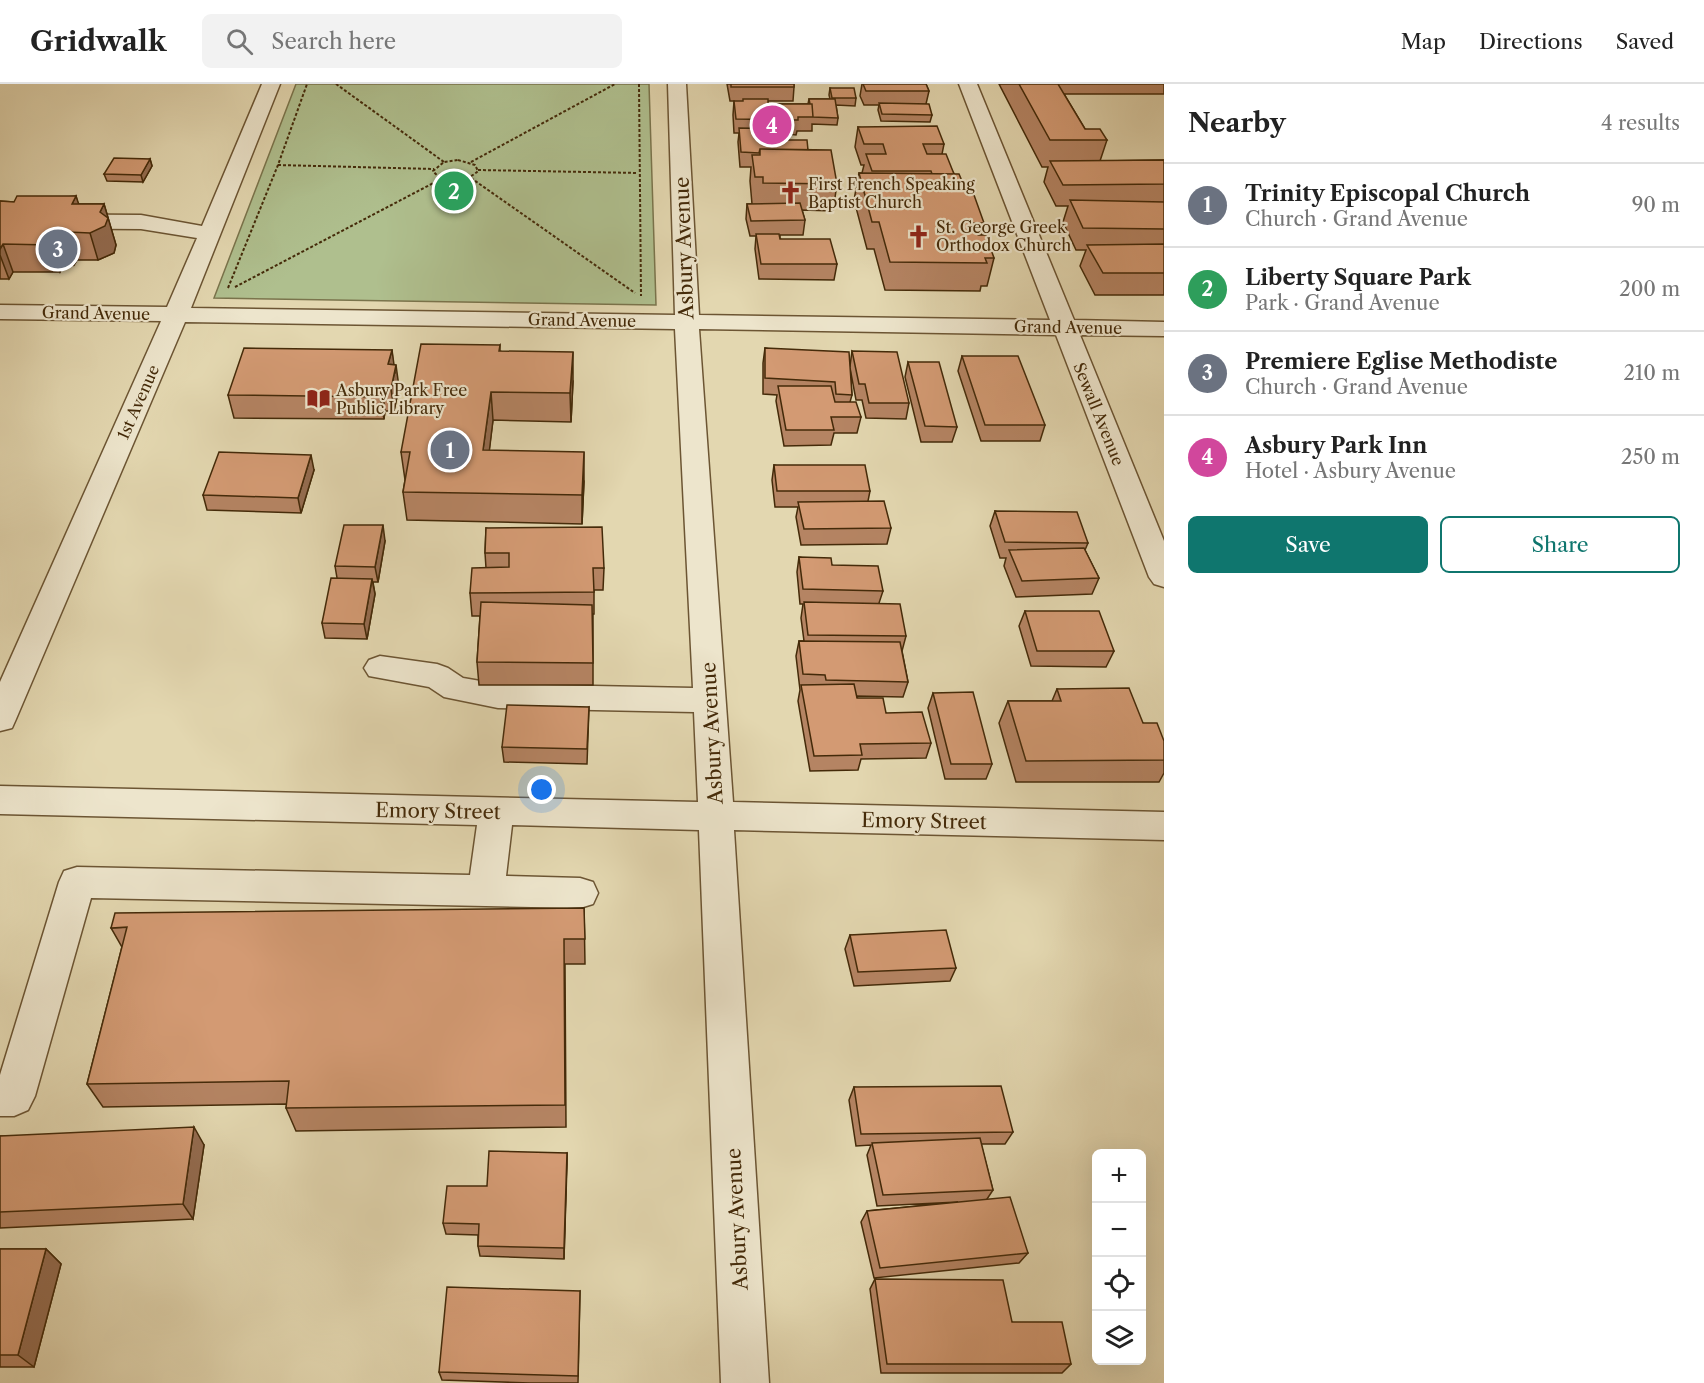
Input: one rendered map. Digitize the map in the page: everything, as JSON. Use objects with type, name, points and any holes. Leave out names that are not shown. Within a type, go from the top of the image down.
[{"type":"street","name":"1st Avenue","points":[[0,719],[176,315],[271,84]]},
{"type":"street","name":"Asbury Avenue","points":[[677,84],[687,322],[710,700],[745,1383]]},
{"type":"street","name":"Sewall Avenue","points":[[968,84],[1164,577]]},
{"type":"street","points":[[0,222],[141,222],[209,234]]},
{"type":"street","name":"Grand Avenue","points":[[0,312],[1164,329]]},
{"type":"street","points":[[380,668],[437,676],[455,689],[498,696],[710,700]]},
{"type":"street","name":"Emory Street","points":[[0,800],[1164,826]]},
{"type":"street","points":[[486,891],[496,812]]},
{"type":"street","points":[[0,1096],[14,1096],[77,882],[580,893]]},
{"type":"path","points":[[227,291],[278,165],[307,84]]},
{"type":"path","points":[[336,84],[444,162]]},
{"type":"path","points":[[471,162],[615,84]]},
{"type":"path","points":[[639,84],[638,173],[641,297]]},
{"type":"path","points":[[278,165],[434,169],[444,162],[458,160],[471,162],[478,170]]},
{"type":"path","points":[[434,169],[434,174],[441,178],[458,181],[471,178],[478,170],[638,173]]},
{"type":"path","points":[[227,291],[441,178]]},
{"type":"path","points":[[471,178],[641,297]]},
{"type":"path","points":[[227,291],[238,291]]},
{"type":"path","points":[[629,297],[641,297]]},
{"type":"green space","points":[[296,84],[649,84],[656,305],[214,298]]},
{"type":"building","points":[[731,84],[794,84],[794,87],[731,87]]},
{"type":"building","points":[[863,84],[926,84],[929,91],[866,91]]},
{"type":"building","points":[[1019,84],[1058,84],[1085,129],[1100,129],[1107,140],[1050,140]]},
{"type":"building","points":[[830,88],[854,88],[856,98],[832,98]]},
{"type":"building","points":[[743,99],[768,99],[768,104],[812,104],[813,117],[798,117],[798,120],[736,119],[734,101],[743,101]]},
{"type":"building","points":[[809,99],[835,99],[838,118],[812,117],[812,104]]},
{"type":"building","points":[[879,103],[929,104],[932,115],[882,114]]},
{"type":"building","points":[[937,126],[944,144],[923,144],[927,154],[946,154],[954,174],[932,174],[931,171],[872,171],[866,154],[886,154],[883,144],[864,144],[858,127]]},
{"type":"building","points":[[739,128],[787,129],[788,140],[807,140],[808,150],[760,149],[759,153],[741,152]]},
{"type":"building","points":[[760,149],[831,150],[837,184],[763,183],[763,177],[755,177],[752,155],[760,155]]},
{"type":"building","points":[[114,158],[150,159],[141,175],[104,174]]},
{"type":"building","points":[[1164,160],[1164,184],[1063,185],[1050,161]]},
{"type":"building","points":[[859,173],[959,174],[968,195],[974,195],[984,223],[973,223],[978,235],[986,235],[994,258],[985,258],[987,263],[890,262],[879,222],[872,222]]},
{"type":"building","points":[[17,196],[76,196],[72,204],[104,204],[100,212],[108,218],[105,226],[90,233],[68,232],[65,237],[54,237],[50,245],[3,244],[0,249],[0,201],[14,202]]},
{"type":"building","points":[[1070,200],[1164,202],[1164,229],[1083,228]]},
{"type":"building","points":[[800,203],[805,220],[751,221],[747,204]]},
{"type":"building","points":[[756,234],[779,234],[780,239],[830,239],[837,264],[761,264]]},
{"type":"building","points":[[1164,244],[1164,273],[1103,273],[1087,245]]},
{"type":"building","points":[[421,344],[500,345],[499,351],[573,352],[570,393],[491,392],[483,450],[584,452],[582,495],[403,492],[410,452],[401,452]]},
{"type":"building","points":[[244,348],[392,350],[388,364],[396,365],[391,389],[382,388],[380,397],[228,395]]},
{"type":"building","points":[[765,348],[849,352],[852,395],[836,394],[835,382],[765,378]]},
{"type":"building","points":[[852,351],[897,352],[909,403],[869,403],[865,384],[859,384]]},
{"type":"building","points":[[962,356],[1018,356],[1045,425],[985,425]]},
{"type":"building","points":[[908,362],[939,362],[957,427],[925,426]]},
{"type":"building","points":[[778,386],[831,386],[835,402],[856,402],[861,417],[831,417],[834,430],[786,430]]},
{"type":"building","points":[[219,452],[311,455],[298,498],[203,495]]},
{"type":"building","points":[[774,465],[865,465],[870,491],[777,491]]},
{"type":"building","points":[[884,501],[891,528],[804,529],[798,502]]},
{"type":"building","points":[[995,511],[1077,512],[1088,543],[1005,542]]},
{"type":"building","points":[[344,525],[383,525],[375,567],[335,566]]},
{"type":"building","points":[[602,527],[604,568],[593,568],[594,592],[470,593],[472,568],[509,567],[509,553],[485,553],[486,528]]},
{"type":"building","points":[[1084,548],[1099,578],[1022,581],[1009,550]]},
{"type":"building","points":[[799,557],[831,558],[832,565],[878,566],[883,591],[803,589]]},
{"type":"building","points":[[331,578],[372,579],[364,624],[322,623]]},
{"type":"building","points":[[481,602],[592,605],[593,663],[477,662]]},
{"type":"building","points":[[804,602],[900,604],[906,636],[808,635]]},
{"type":"building","points":[[1025,611],[1099,611],[1114,651],[1037,651]]},
{"type":"building","points":[[799,641],[900,642],[908,682],[826,680],[825,675],[803,674]]},
{"type":"building","points":[[854,684],[857,698],[883,698],[886,713],[922,712],[931,743],[860,744],[862,755],[814,756],[801,685]]},
{"type":"building","points":[[1129,688],[1143,723],[1157,723],[1164,741],[1164,760],[1026,761],[1008,701],[1061,701],[1057,689]]},
{"type":"building","points":[[973,692],[992,764],[951,764],[933,693]]},
{"type":"building","points":[[507,705],[589,707],[587,749],[502,747]]},
{"type":"building","points":[[584,908],[585,939],[564,939],[565,1105],[286,1108],[289,1081],[87,1084],[127,927],[111,928],[115,913]]},
{"type":"building","points":[[946,930],[956,968],[858,972],[850,935]]},
{"type":"building","points":[[1001,1086],[1013,1132],[861,1134],[854,1087]]},
{"type":"building","points":[[194,1127],[183,1204],[0,1212],[0,1136]]},
{"type":"building","points":[[980,1138],[993,1190],[883,1195],[872,1143]]},
{"type":"building","points":[[489,1151],[567,1153],[564,1248],[478,1246],[479,1224],[443,1223],[447,1186],[487,1186]]},
{"type":"building","points":[[1010,1197],[1028,1253],[880,1268],[867,1211]]},
{"type":"building","points":[[0,1249],[46,1249],[18,1355],[0,1355]]},
{"type":"building","points":[[875,1279],[1003,1280],[1012,1322],[1062,1322],[1071,1364],[887,1364]]},
{"type":"building","points":[[447,1287],[580,1291],[578,1376],[439,1372]]},
{"type":"place","name":"Asbury Park Inn","points":[[772,125]]},
{"type":"place","name":"Liberty Square Park","points":[[454,191]]},
{"type":"place","name":"First French Speaking Baptist Church","points":[[790,193]]},
{"type":"place","name":"St. George Greek Orthodox Church","points":[[918,236]]},
{"type":"place","name":"Premiere Eglise Methodiste","points":[[58,249]]},
{"type":"place","name":"Asbury Park Free Public Library","points":[[318,399]]},
{"type":"place","name":"Trinity Episcopal Church","points":[[450,450]]}]
